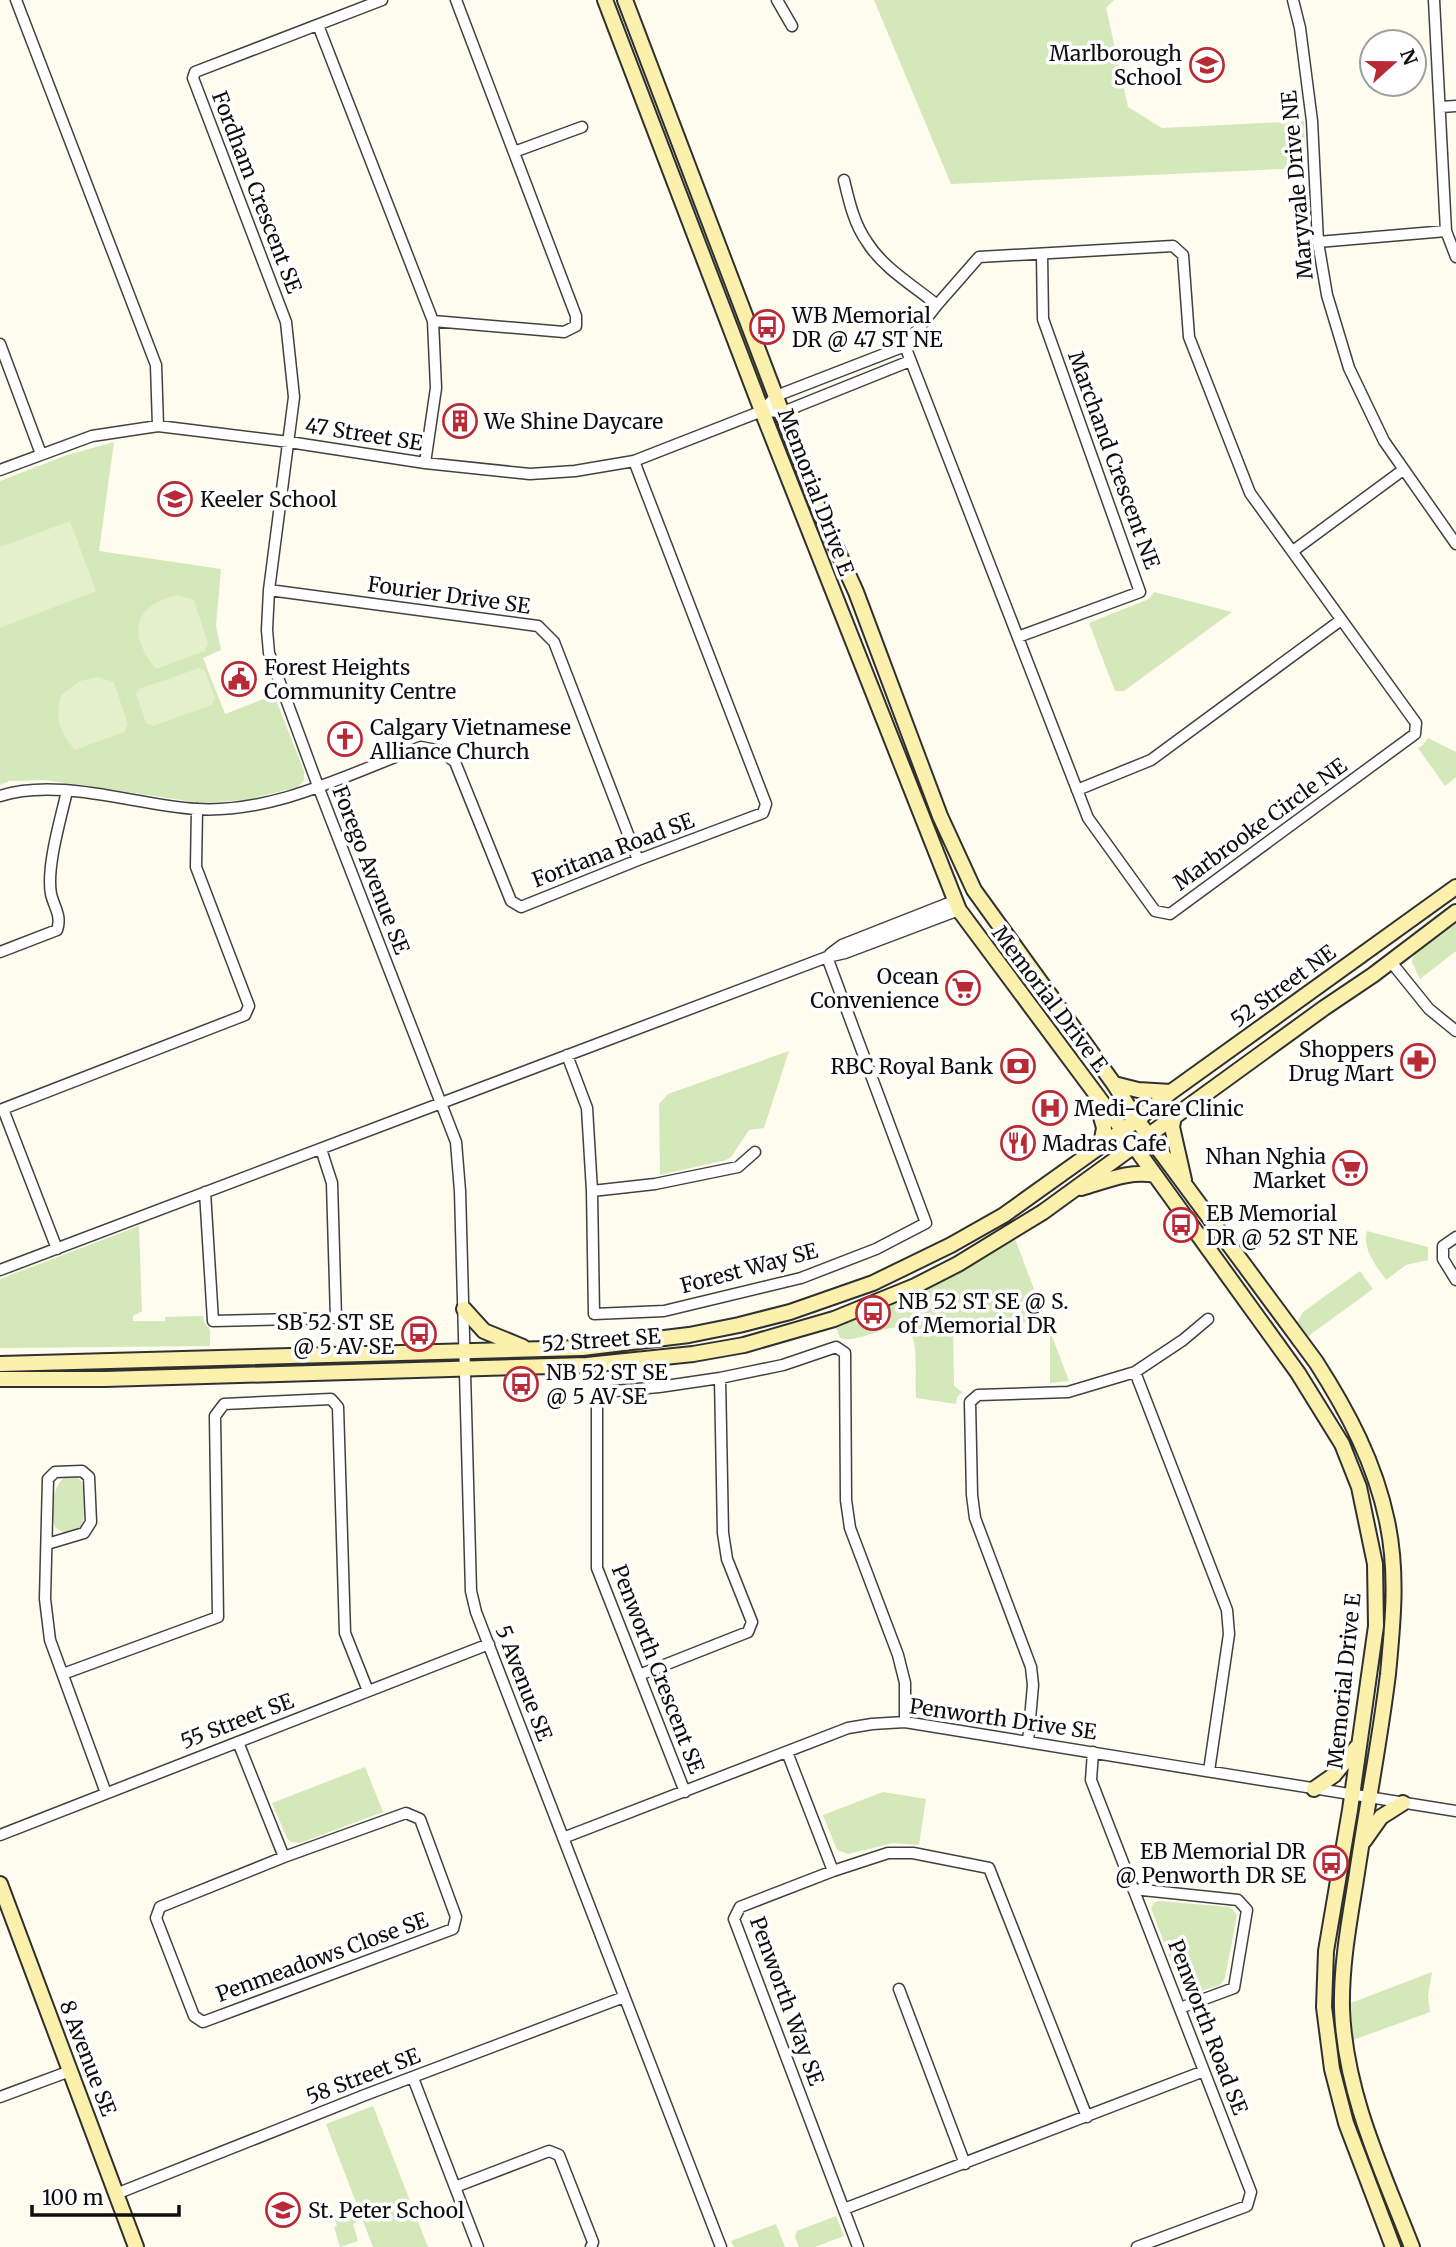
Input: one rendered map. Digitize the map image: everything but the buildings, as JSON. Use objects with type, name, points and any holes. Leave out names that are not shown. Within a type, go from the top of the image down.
[{"type":"main road","name":"Memorial Drive E","points":[[605,0],[762,411],[956,905],[1298,1373],[1342,1444],[1359,1487],[1375,1564],[1377,1601],[1369,1683],[1326,1951],[1324,2007],[1332,2069],[1346,2123],[1393,2247]]},
{"type":"main road","name":"Memorial Drive E","points":[[625,0],[819,510],[856,592],[940,816],[974,890],[1114,1083],[1137,1120],[1316,1362],[1359,1437],[1377,1482],[1387,1521],[1395,1600],[1383,1716],[1344,1961],[1342,2010],[1346,2056],[1359,2111],[1412,2247]]},
{"type":"main road","name":"52 Street NE","points":[[1137,1120],[1171,1092],[1456,887]]},
{"type":"main road","name":"52 Street NE","points":[[1148,1135],[1391,962],[1456,912]]},
{"type":"main road","points":[[1378,943],[1391,962]]},
{"type":"main road","points":[[1114,1083],[1138,1090],[1171,1092]]},
{"type":"main road","points":[[1095,1094],[1103,1122],[1101,1145]]},
{"type":"main road","points":[[1174,1116],[1172,1127],[1185,1185]]},
{"type":"main road","name":"52 Street SE","points":[[0,1364],[582,1348],[689,1335],[738,1325],[790,1312],[896,1273],[1004,1215],[1137,1120]]},
{"type":"main road","name":"52 Street SE","points":[[0,1379],[105,1379],[587,1365],[693,1354],[744,1345],[798,1330],[882,1300],[934,1276],[1011,1233],[1148,1135]]},
{"type":"main road","points":[[1073,1191],[1128,1174],[1155,1175]]},
{"type":"main road","points":[[464,1309],[484,1331],[531,1349]]},
{"type":"main road","points":[[1314,1789],[1334,1775],[1358,1746]]},
{"type":"main road","points":[[1361,1845],[1381,1817],[1403,1803]]},
{"type":"main road","name":"8 Avenue SE","points":[[0,1884],[136,2247]]},
{"type":"street","points":[[16,0],[156,365],[158,426]]},
{"type":"street","name":"Fordham Crescent SE","points":[[289,442],[294,397],[286,322],[193,78],[195,72],[382,0]]},
{"type":"street","points":[[433,321],[564,332],[576,326],[576,316],[456,0]]},
{"type":"street","points":[[778,0],[792,26]]},
{"type":"street","name":"Maryvale Drive NE","points":[[1293,0],[1300,28],[1312,121],[1318,242],[1327,295],[1349,368],[1384,441],[1456,544]]},
{"type":"street","points":[[1434,0],[1446,231],[1456,257]]},
{"type":"street","points":[[318,25],[433,321],[436,388],[425,463]]},
{"type":"street","points":[[1441,107],[1456,106]]},
{"type":"street","points":[[514,152],[582,127]]},
{"type":"street","points":[[844,180],[851,208],[866,242],[884,262],[937,305]]},
{"type":"street","points":[[1318,242],[1446,231]]},
{"type":"street","name":"Marbrooke Circle NE","points":[[1173,246],[1182,255],[1189,337],[1250,493],[1416,723],[1415,734],[1170,914],[1155,911],[1088,818],[910,361],[905,346],[937,305],[978,257],[1173,246]]},
{"type":"street","name":"Marchand Crescent NE","points":[[1018,637],[1140,592],[1043,319],[1042,255]]},
{"type":"street","points":[[0,344],[41,454]]},
{"type":"street","points":[[762,411],[776,396],[905,346]]},
{"type":"street","points":[[762,411],[783,412],[910,361]]},
{"type":"street","name":"47 Street SE","points":[[0,470],[92,436],[158,426],[289,442],[425,463],[530,474],[575,471],[634,461],[762,411]]},
{"type":"street","name":"Forego Avenue SE","points":[[289,442],[269,590],[269,653],[441,1102]]},
{"type":"street","name":"Foritana Road SE","points":[[0,796],[30,789],[67,791],[197,809],[238,808],[275,802],[421,747],[441,751],[455,762],[511,901],[521,907],[763,813],[766,804],[634,461]]},
{"type":"street","points":[[1293,551],[1403,470]]},
{"type":"street","name":"Fourier Drive SE","points":[[269,590],[538,626],[554,642],[638,860]]},
{"type":"street","points":[[1077,790],[1151,760],[1341,620]]},
{"type":"street","points":[[0,951],[57,930],[60,921],[51,892],[52,865],[67,791]]},
{"type":"street","points":[[57,1249],[1,1109],[245,1015],[249,1006],[196,867],[197,809]]},
{"type":"street","points":[[0,1270],[827,957],[842,945],[956,905]]},
{"type":"street","name":"Forest Way SE","points":[[567,1055],[587,1108],[592,1191],[594,1314],[664,1311],[801,1278],[876,1249],[926,1223],[827,957]]},
{"type":"street","points":[[1391,962],[1429,1009],[1456,1031]]},
{"type":"street","name":"5 Avenue SE","points":[[441,1102],[456,1142],[459,1169],[471,1591],[476,1612],[721,2247]]},
{"type":"street","points":[[205,1192],[213,1321],[336,1318],[332,1183],[321,1149]]},
{"type":"street","points":[[592,1191],[654,1184],[738,1167],[755,1152]]},
{"type":"street","points":[[1456,1237],[1443,1246],[1443,1259],[1456,1280]]},
{"type":"street","points":[[1028,1742],[1034,1685],[1031,1667],[975,1518],[971,1495],[971,1402],[978,1395],[1078,1390],[1135,1372],[1208,1320]]},
{"type":"street","name":"Penworth Crescent SE","points":[[684,1792],[597,1568],[597,1399],[604,1392],[720,1378],[783,1365],[836,1347],[845,1353],[846,1500],[850,1528],[898,1655],[905,1683],[905,1722]]},
{"type":"street","points":[[1135,1372],[1227,1610],[1228,1634],[1209,1771]]},
{"type":"street","points":[[639,1675],[748,1632],[752,1622],[727,1559],[723,1533],[720,1378]]},
{"type":"street","points":[[63,1674],[218,1617],[215,1416],[224,1404],[331,1399],[338,1407],[345,1633],[368,1691]]},
{"type":"street","points":[[47,1544],[84,1533],[91,1522],[89,1477],[82,1471],[55,1472],[48,1479],[47,1544],[46,1615],[50,1640],[106,1793]]},
{"type":"street","name":"55 Street SE","points":[[0,1835],[489,1644]]},
{"type":"street","name":"Penworth Drive SE","points":[[563,1838],[848,1728],[905,1722],[1456,1811]]},
{"type":"street","points":[[238,1742],[284,1857]]},
{"type":"street","points":[[787,1752],[833,1871]]},
{"type":"street","name":"Penworth Road SE","points":[[1093,1752],[1091,1780],[1251,2192],[1247,2206],[1137,2247]]},
{"type":"street","name":"Penmeadows Close SE","points":[[406,1813],[420,1819],[456,1917],[453,1929],[203,2022],[194,2016],[156,1918],[160,1907],[284,1857],[406,1813]]},
{"type":"street","name":"Penworth Way SE","points":[[844,2209],[734,1919],[740,1907],[833,1871],[888,1853],[913,1853],[989,1868],[1087,2116]]},
{"type":"street","points":[[1133,1889],[1238,1900],[1247,1910],[1234,1988],[1180,2008]]},
{"type":"street","points":[[899,1989],[965,2164]]},
{"type":"street","name":"58 Street SE","points":[[116,2194],[624,1997]]},
{"type":"street","points":[[0,2097],[70,2071]]},
{"type":"street","points":[[858,2247],[844,2209],[1204,2071]]},
{"type":"street","points":[[413,2078],[478,2247]]},
{"type":"street","points":[[455,2187],[549,2151],[559,2155],[593,2242],[591,2247]]},
{"type":"green space","points":[[874,0],[1114,0],[1106,8],[1128,107],[1162,128],[1304,121],[1305,168],[951,184]]},
{"type":"green space","points":[[114,442],[99,551],[221,569],[216,626],[221,650],[203,658],[225,714],[274,695],[304,771],[304,780],[298,787],[246,800],[202,803],[45,780],[9,781],[0,785],[0,481],[67,455]]},
{"type":"green space","points":[[70,521],[96,591],[0,628],[0,547]]},
{"type":"green space","points":[[1154,592],[1232,612],[1124,691],[1115,691],[1089,623],[1149,599]]},
{"type":"green space","points":[[178,595],[194,600],[208,643],[205,651],[156,669],[141,644],[139,623],[151,606]]},
{"type":"green space","points":[[199,668],[205,671],[215,698],[212,705],[153,726],[146,723],[136,694],[139,689]]},
{"type":"green space","points":[[98,677],[114,682],[128,725],[124,732],[75,750],[60,725],[58,711],[61,695],[80,681]]},
{"type":"green space","points":[[1428,738],[1456,752],[1456,777],[1445,786],[1418,748]]},
{"type":"green space","points":[[1456,918],[1456,951],[1420,979],[1412,962],[1419,948]]},
{"type":"green space","points":[[789,1051],[764,1128],[749,1130],[731,1157],[726,1160],[660,1175],[659,1104],[668,1094]]},
{"type":"green space","points":[[139,1226],[142,1311],[133,1316],[133,1321],[165,1321],[165,1317],[203,1316],[210,1330],[210,1346],[0,1348],[0,1279]]},
{"type":"green space","points":[[1367,1231],[1428,1247],[1428,1260],[1406,1265],[1386,1280],[1368,1250]]},
{"type":"green space","points":[[1015,1239],[1069,1381],[1050,1383],[1050,1336],[1044,1322],[953,1324],[954,1386],[962,1392],[957,1397],[956,1404],[916,1398],[914,1342],[910,1332],[903,1328],[883,1330],[860,1338],[840,1338],[835,1325],[959,1271]]},
{"type":"green space","points":[[1360,1271],[1373,1289],[1307,1337],[1296,1324],[1303,1312]]},
{"type":"green space","points":[[70,1475],[76,1476],[82,1483],[84,1517],[80,1528],[65,1533],[55,1527],[53,1505],[59,1483]]},
{"type":"green space","points":[[365,1767],[383,1812],[300,1843],[291,1842],[287,1838],[272,1803]]},
{"type":"green space","points":[[883,1792],[926,1799],[919,1845],[893,1843],[848,1854],[837,1850],[823,1815]]},
{"type":"green space","points":[[1159,1901],[1230,1907],[1237,1915],[1225,1978],[1220,1985],[1189,1995],[1182,1990],[1151,1908]]},
{"type":"green space","points":[[1432,1972],[1428,1996],[1430,2012],[1353,2040],[1351,2003]]},
{"type":"green space","points":[[373,2106],[428,2247],[373,2247],[326,2124]]},
{"type":"green space","points":[[355,2209],[359,2221],[353,2224],[358,2241],[340,2247],[334,2216]]},
{"type":"green space","points":[[836,2216],[844,2236],[815,2247],[799,2247],[795,2237],[797,2231]]},
{"type":"green space","points":[[776,2224],[785,2247],[734,2247],[731,2241]]},
{"type":"place","name":"Marlborough School","points":[[1207,65]]},
{"type":"place","name":"WB Memorial DR @ 47 ST NE","points":[[767,327]]},
{"type":"place","name":"We Shine Daycare","points":[[460,421]]},
{"type":"place","name":"Keeler School","points":[[175,499]]},
{"type":"place","name":"Forest Heights Community Centre","points":[[239,679]]},
{"type":"place","name":"Calgary Vietnamese Alliance Church","points":[[345,739]]},
{"type":"place","name":"Ocean Convenience","points":[[963,988]]},
{"type":"place","name":"Shoppers Drug Mart","points":[[1418,1061]]},
{"type":"place","name":"RBC Royal Bank","points":[[1018,1066]]},
{"type":"place","name":"Medi-Care Clinic","points":[[1050,1108]]},
{"type":"place","name":"Madras Cafe","points":[[1018,1143]]},
{"type":"place","name":"Nhan Nghia Market","points":[[1350,1168]]},
{"type":"place","name":"EB Memorial DR @ 52 ST NE","points":[[1181,1225]]},
{"type":"place","name":"NB 52 ST SE @ S. of Memorial DR","points":[[873,1313]]},
{"type":"place","name":"SB 52 ST SE @ 5 AV SE","points":[[419,1334]]},
{"type":"place","name":"NB 52 ST SE @ 5 AV SE","points":[[521,1384]]},
{"type":"place","name":"EB Memorial DR @ Penworth DR SE","points":[[1331,1863]]},
{"type":"place","name":"St. Peter School","points":[[283,2210]]}]
